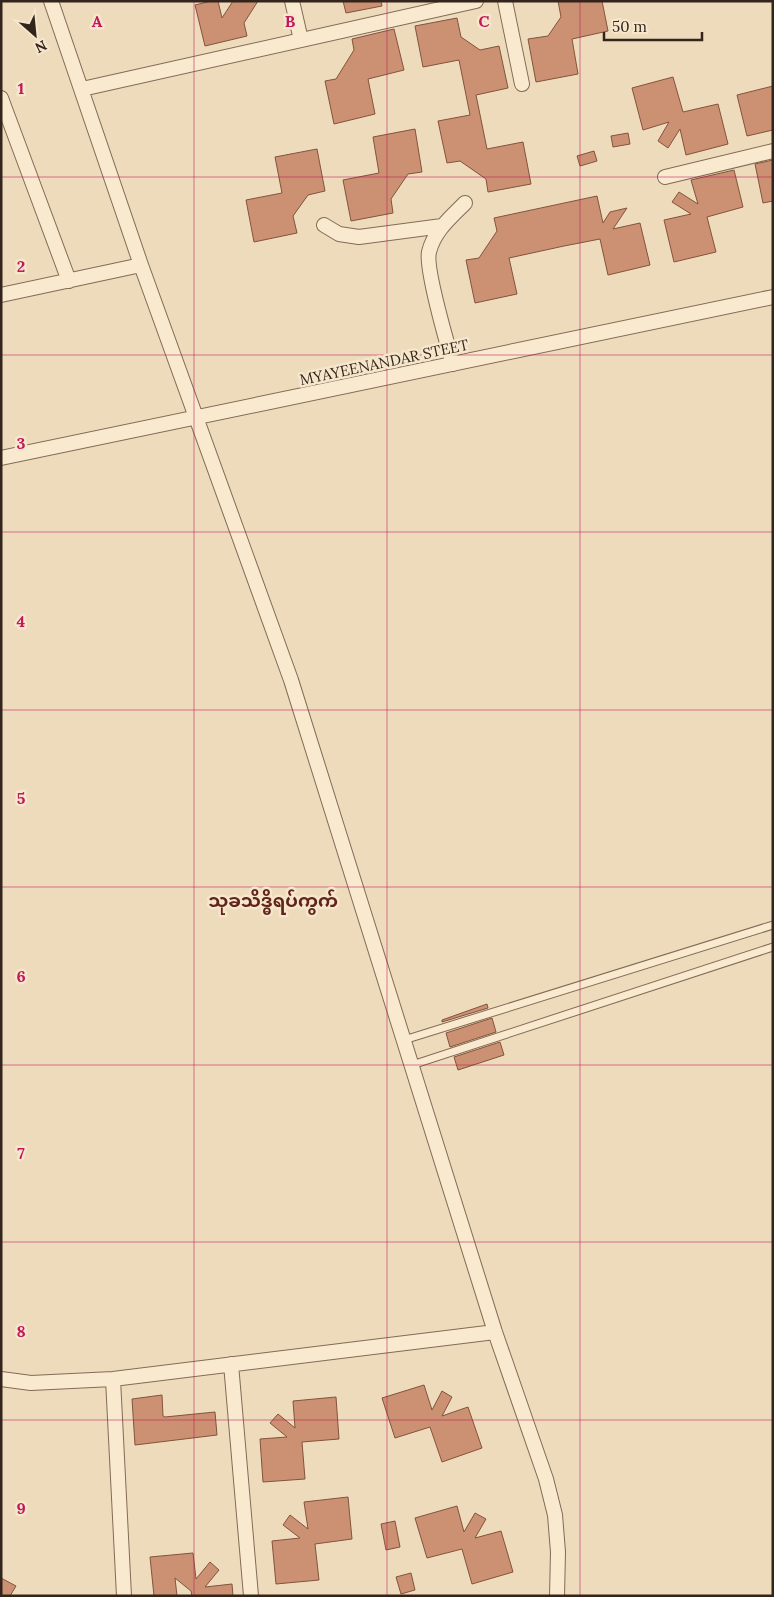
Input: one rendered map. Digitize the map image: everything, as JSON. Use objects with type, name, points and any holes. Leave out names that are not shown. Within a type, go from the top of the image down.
[{"type":"street","points":[[51,1],[141,265],[291,680],[495,1332],[546,1479],[555,1515],[558,1552],[557,1596]]},
{"type":"street","points":[[292,1],[301,40]]},
{"type":"street","points":[[82,89],[476,1]]},
{"type":"street","points":[[505,1],[522,84]]},
{"type":"street","points":[[1,98],[69,281]]},
{"type":"street","points":[[665,177],[773,151]]},
{"type":"street","points":[[453,364],[430,270],[428,253],[442,226],[465,203]]},
{"type":"street","points":[[324,224],[339,234],[359,237],[442,226]]},
{"type":"street","points":[[1,295],[141,265]]},
{"type":"street","name":"MYAYEENANDAR STEET","points":[[1,458],[773,297]]},
{"type":"street","points":[[1,1379],[31,1383],[113,1379],[495,1332]]},
{"type":"street","points":[[231,1364],[252,1596]]},
{"type":"street","points":[[113,1379],[124,1596]]},
{"type":"lane","points":[[404,1040],[773,925]]},
{"type":"lane","points":[[412,1065],[773,948]]},
{"type":"building","points":[[218,1],[222,18],[233,1],[258,1],[244,23],[247,36],[205,46],[195,5]]},
{"type":"building","points":[[343,1],[381,1],[382,6],[346,13]]},
{"type":"building","points":[[558,1],[602,1],[608,31],[572,39],[578,74],[536,82],[528,39],[548,36],[561,17]]},
{"type":"building","points":[[457,18],[461,37],[480,50],[499,46],[508,88],[476,95],[487,149],[523,142],[531,184],[488,192],[486,179],[460,161],[447,163],[438,121],[470,115],[459,60],[423,67],[415,26]]},
{"type":"building","points":[[394,29],[404,70],[368,79],[375,114],[334,124],[325,81],[336,79],[354,50],[352,39]]},
{"type":"building","points":[[673,77],[683,112],[718,104],[728,144],[686,155],[680,129],[668,148],[658,141],[669,122],[643,130],[632,88]]},
{"type":"building","points":[[773,86],[773,130],[747,136],[737,95]]},
{"type":"building","points":[[415,129],[422,172],[408,174],[391,199],[393,213],[351,221],[343,180],[379,173],[373,137]]},
{"type":"building","points":[[628,133],[630,144],[613,147],[611,136]]},
{"type":"building","points":[[317,149],[325,191],[308,195],[293,216],[297,233],[254,242],[246,200],[282,193],[275,157]]},
{"type":"building","points":[[594,151],[597,161],[580,166],[577,156]]},
{"type":"building","points":[[773,160],[773,201],[763,203],[755,164]]},
{"type":"building","points":[[734,170],[743,207],[707,217],[716,252],[674,262],[664,220],[691,214],[672,202],[679,192],[698,204],[691,180]]},
{"type":"building","points":[[597,196],[603,223],[610,212],[627,208],[613,229],[640,223],[650,265],[608,275],[600,239],[564,246],[509,258],[517,294],[475,303],[466,260],[479,258],[497,231],[494,218]]},
{"type":"building","points":[[487,1004],[488,1008],[442,1022],[442,1020]]},
{"type":"building","points":[[492,1018],[496,1032],[450,1047],[446,1033]]},
{"type":"building","points":[[500,1042],[504,1055],[458,1070],[454,1057]]},
{"type":"building","points":[[424,1385],[432,1410],[442,1391],[452,1397],[442,1416],[468,1407],[482,1448],[442,1462],[430,1427],[395,1438],[382,1398]]},
{"type":"building","points":[[162,1395],[163,1416],[165,1417],[215,1412],[217,1435],[135,1445],[132,1399]]},
{"type":"building","points":[[336,1397],[339,1439],[302,1442],[305,1479],[263,1482],[260,1439],[287,1437],[270,1423],[278,1414],[295,1428],[293,1401]]},
{"type":"building","points":[[348,1497],[352,1539],[315,1544],[319,1580],[276,1584],[272,1541],[300,1538],[283,1525],[290,1515],[308,1529],[304,1502]]},
{"type":"building","points":[[457,1506],[464,1532],[475,1513],[486,1519],[475,1538],[501,1531],[513,1572],[472,1584],[462,1549],[427,1558],[415,1518]]},
{"type":"building","points":[[395,1521],[400,1547],[386,1550],[381,1524]]},
{"type":"building","points":[[193,1553],[196,1579],[210,1562],[219,1570],[205,1587],[232,1584],[233,1596],[192,1596],[191,1591],[175,1578],[177,1596],[154,1596],[150,1557]]},
{"type":"building","points":[[411,1573],[415,1590],[401,1594],[396,1577]]},
{"type":"building","points":[[1,1578],[16,1586],[10,1596],[1,1596]]},
{"type":"district","name":"သုခသိဒ္ဓိရပ်ကွက်","points":[[273,900]]}]
